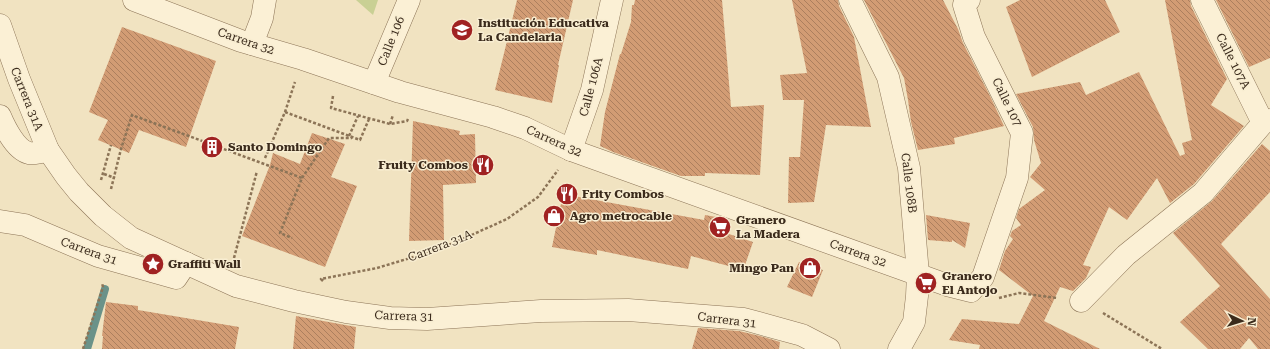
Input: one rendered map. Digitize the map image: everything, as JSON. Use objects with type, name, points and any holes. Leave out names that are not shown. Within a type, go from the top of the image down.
[{"type":"street","name":"Carrera 32","points":[[134,0],[252,44],[303,59],[415,96],[493,117],[526,128],[571,150],[946,285],[971,291]]},
{"type":"street","points":[[252,44],[262,18],[265,0]]},
{"type":"street","name":"Calle 106","points":[[374,82],[409,0]]},
{"type":"street","name":"Calle 106A","points":[[571,150],[592,90],[612,0]]},
{"type":"street","name":"Calle 108B","points":[[850,0],[888,77],[909,168],[918,274],[914,322],[899,349]]},
{"type":"street","name":"Calle 107A","points":[[1202,0],[1267,121]]},
{"type":"street","name":"Calle 107","points":[[967,2],[974,37],[1022,133],[1018,178],[983,277],[971,291]]},
{"type":"street","name":"Carrera 31A","points":[[0,25],[19,79],[48,150],[66,176],[79,192],[103,216],[131,238],[186,263]]},
{"type":"street","points":[[0,116],[14,141],[22,149],[28,153],[37,153],[48,150]]},
{"type":"street","points":[[1082,301],[1126,255],[1203,193],[1267,121]]},
{"type":"street","name":"Carrera 31","points":[[0,221],[25,225],[98,256],[176,278],[186,263],[236,286],[346,312],[390,318],[427,319],[541,311],[628,310],[744,319],[802,335],[829,349]]},
{"type":"path","points":[[265,158],[285,112],[303,59]]},
{"type":"path","points":[[331,108],[390,124],[407,121],[415,96]]},
{"type":"path","points":[[285,112],[360,140],[369,119]]},
{"type":"path","points":[[111,145],[104,174],[115,178],[121,149],[132,115],[302,178]]},
{"type":"path","points":[[349,136],[358,116]]},
{"type":"path","points":[[292,238],[280,233],[302,178],[329,138],[355,138]]},
{"type":"path","name":"Carrera 31A","points":[[326,284],[321,279],[377,268],[427,253],[456,242],[506,219],[538,197],[571,150]]},
{"type":"path","points":[[228,281],[257,171]]},
{"type":"path","points":[[83,349],[103,288],[98,256]]},
{"type":"path","points":[[971,291],[989,300],[1019,293],[1082,301],[1162,349]]},
{"type":"green space","points":[[356,0],[378,0],[373,15]]},
{"type":"building","points":[[517,0],[573,0],[558,65],[552,103],[495,90]]},
{"type":"building","points":[[635,0],[722,0],[731,107],[764,105],[760,175],[705,173],[705,176],[681,176],[600,146],[605,112],[620,54],[631,22],[632,5],[634,5]]},
{"type":"building","points":[[792,0],[838,0],[839,6],[854,37],[871,127],[826,125],[814,202],[788,203],[789,157],[800,157],[804,100],[783,100],[780,75],[807,73]]},
{"type":"building","points":[[864,0],[943,0],[1004,126],[954,138],[955,144],[918,150],[911,122],[904,78]]},
{"type":"building","points":[[1020,0],[1105,0],[1120,32],[1032,77],[1006,7]]},
{"type":"building","points":[[1165,0],[1190,0],[1191,6],[1227,79],[1211,105],[1244,126],[1194,184],[1170,203],[1157,178],[1127,220],[1109,207],[1083,265],[1091,267],[1086,278],[1073,291],[1060,287],[1044,321],[1100,349],[979,349],[980,345],[949,340],[962,319],[1019,324],[1033,296],[999,270],[1005,251],[1013,239],[1010,236],[1012,231],[1021,225],[1016,218],[1019,209],[1045,190],[1030,177],[1041,163],[1034,140],[1033,127],[1016,94],[1080,82],[1086,95],[1139,72],[1180,156],[1185,154],[1182,143],[1192,140]]},
{"type":"building","points":[[1216,0],[1270,0],[1270,58],[1249,67]]},
{"type":"building","points":[[122,27],[216,61],[186,147],[139,130],[129,153],[98,140],[108,120],[89,112]]},
{"type":"building","points":[[413,121],[460,131],[459,135],[475,134],[476,183],[443,185],[444,240],[409,241]]},
{"type":"building","points":[[312,133],[345,144],[331,177],[357,186],[325,267],[242,236],[270,165],[273,153],[300,164]]},
{"type":"building","points":[[1262,144],[1270,151],[1270,192],[1221,244],[1270,299],[1270,349],[1258,349],[1249,338],[1240,349],[1208,349],[1180,322],[1220,286],[1173,233],[1212,201]]},
{"type":"building","points":[[563,194],[704,220],[705,215],[727,219],[723,232],[753,242],[744,268],[741,266],[740,269],[691,256],[688,269],[597,250],[597,255],[552,247]]},
{"type":"building","points":[[926,215],[970,223],[965,248],[952,240],[952,242],[928,240]]},
{"type":"building","points":[[799,262],[823,270],[812,297],[787,287]]},
{"type":"building","points":[[106,302],[138,306],[138,310],[239,327],[235,349],[102,349]]},
{"type":"building","points":[[296,316],[356,327],[354,349],[293,349]]},
{"type":"building","points":[[698,328],[739,331],[760,336],[780,342],[779,349],[692,349]]},
{"type":"waterway","points":[[87,349],[105,289]]},
{"type":"place","name":"Institución Educativa La Candelaria","points":[[462,30]]},
{"type":"place","name":"Santo Domingo","points":[[212,147]]},
{"type":"place","name":"Fruity Combos","points":[[483,165]]},
{"type":"place","name":"Frity Combos","points":[[567,194]]},
{"type":"place","name":"Agro metrocable","points":[[554,216]]},
{"type":"place","name":"Granero La Madera","points":[[720,227]]},
{"type":"place","name":"Graffiti Wall","points":[[153,264]]},
{"type":"place","name":"Mingo Pan","points":[[810,268]]},
{"type":"place","name":"Granero El Antojo","points":[[926,283]]}]
